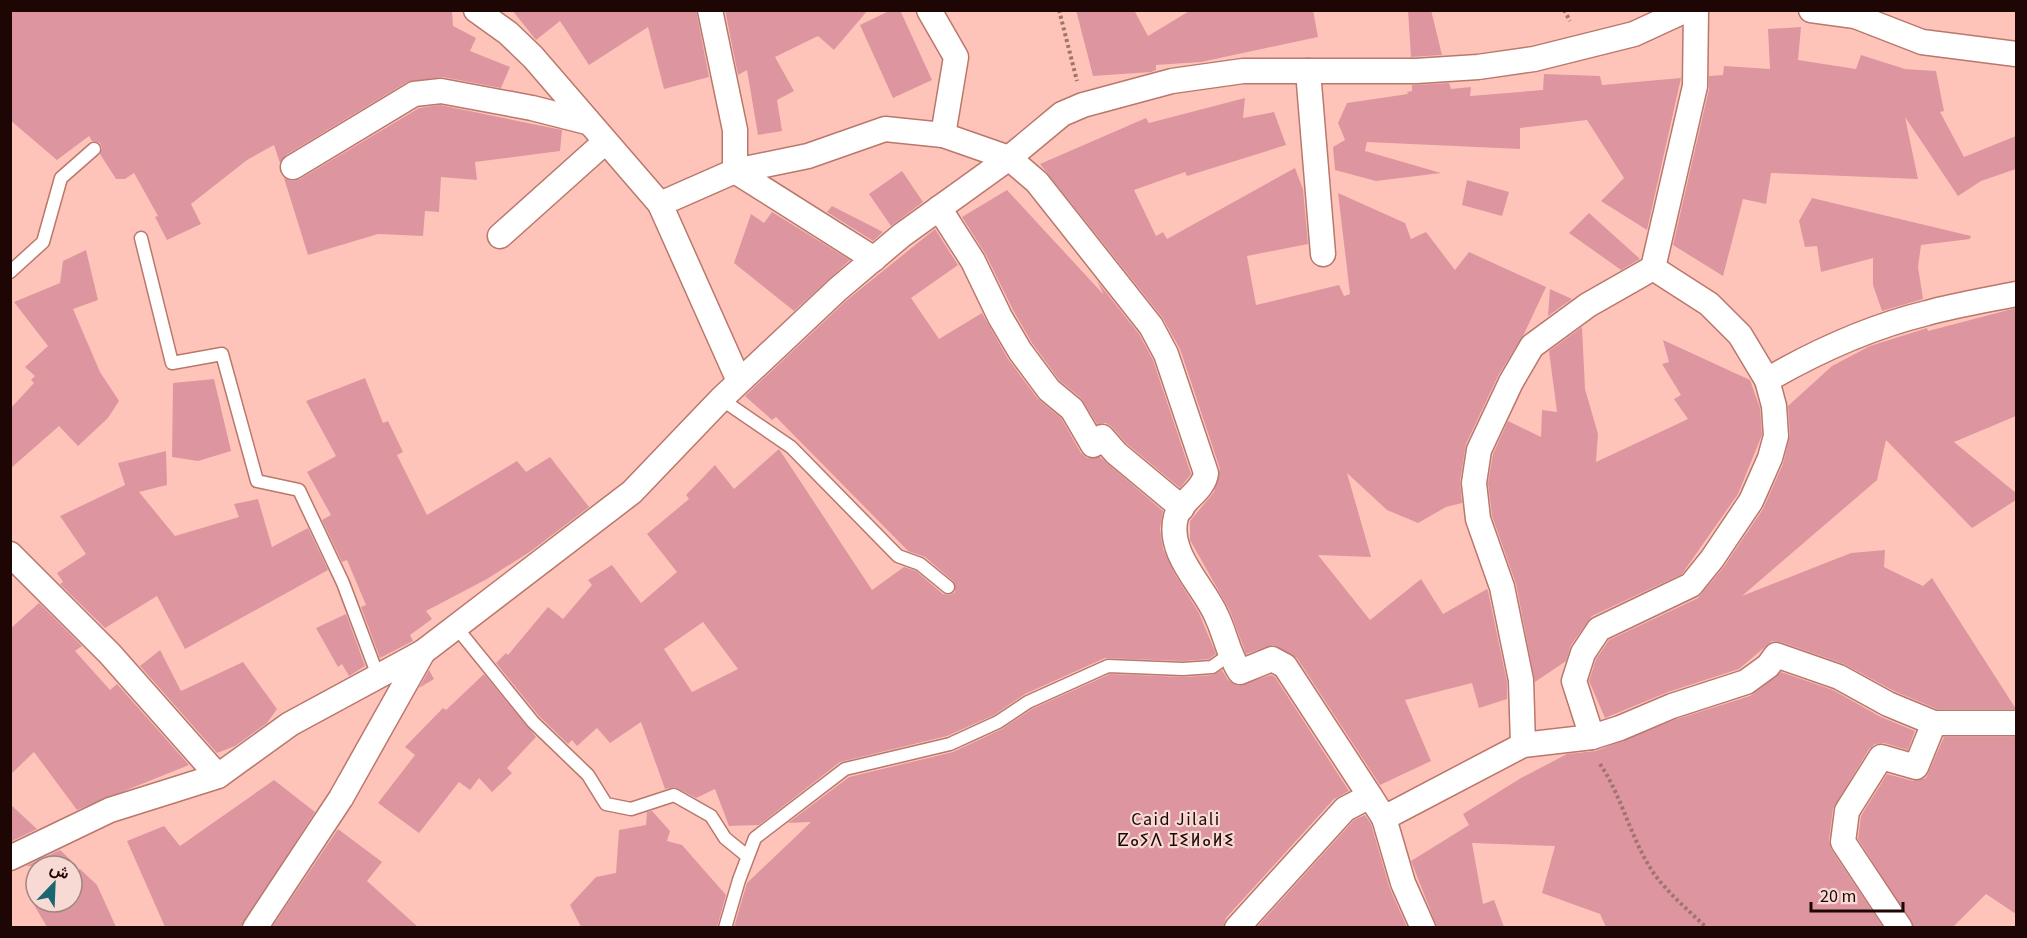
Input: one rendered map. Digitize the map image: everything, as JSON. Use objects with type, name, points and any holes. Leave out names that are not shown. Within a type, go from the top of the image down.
[{"type":"street","points":[[476,10],[508,33],[532,57],[660,204],[739,381]]},
{"type":"street","points":[[710,10],[735,130],[735,171]]},
{"type":"street","points":[[929,10],[956,57],[943,135]]},
{"type":"street","points":[[1523,745],[1521,680],[1502,587],[1478,519],[1474,483],[1479,450],[1511,381],[1532,346],[1588,305],[1653,268],[1695,86],[1696,10]]},
{"type":"street","points":[[1811,10],[1854,16],[1922,42],[2016,54]]},
{"type":"street","points":[[10,858],[110,810],[218,776],[290,724],[423,652],[632,492],[739,381],[838,289],[1062,114],[1083,105],[1172,81],[1243,71],[1478,68],[1534,58],[1634,34],[1673,14]]},
{"type":"street","points":[[1308,71],[1323,254]]},
{"type":"street","points":[[293,167],[414,94],[441,91],[532,108],[587,122]]},
{"type":"street","points":[[660,204],[735,171],[808,156],[885,129],[943,135],[1008,158],[1036,183],[1151,326],[1166,354],[1206,472],[1202,483],[1176,514],[1174,527],[1177,543],[1195,583],[1217,616],[1229,655],[1240,672],[1272,659],[1285,666],[1384,818],[1403,883],[1423,927]]},
{"type":"street","points":[[500,236],[605,142]]},
{"type":"street","points":[[735,171],[874,259]]},
{"type":"street","points":[[939,208],[973,261],[1000,317],[1020,351],[1049,390],[1072,409],[1093,445],[1102,437],[1116,453],[1182,508]]},
{"type":"street","points":[[1592,737],[1574,681],[1583,653],[1599,629],[1622,616],[1685,589],[1697,580],[1751,501],[1770,458],[1776,436],[1774,406],[1767,380],[1740,335],[1709,304],[1653,268]]},
{"type":"street","points":[[1767,380],[1804,359],[1855,336],[1926,313],[2016,294]]},
{"type":"street","points":[[10,554],[110,654],[218,776]]},
{"type":"street","points":[[255,927],[341,798],[423,652]]},
{"type":"street","points":[[1384,818],[1523,745],[1592,737],[1713,691],[1746,682],[1768,666],[1776,655],[1839,677],[1888,704],[1934,723],[2016,723]]},
{"type":"street","points":[[1900,927],[1843,842],[1847,811],[1881,757],[1916,767],[1934,723]]},
{"type":"street","points":[[1237,927],[1345,809],[1370,796]]},
{"type":"lane","points":[[10,272],[43,242],[61,178],[94,149]]},
{"type":"lane","points":[[141,238],[172,363],[222,354],[257,481],[299,490],[343,583],[378,676]]},
{"type":"lane","points":[[722,399],[791,447],[898,556],[920,564],[948,587]]},
{"type":"lane","points":[[456,627],[533,722],[588,775],[606,804],[631,809],[674,795],[711,816],[725,838],[747,856]]},
{"type":"lane","points":[[725,927],[747,856],[759,835],[845,769],[950,744],[998,722],[1028,702],[1108,666],[1183,669],[1212,667],[1229,655]]},
{"type":"path","points":[[1059,10],[1083,105]]},
{"type":"path","points":[[1592,737],[1598,761],[1611,781],[1654,873],[1676,900],[1707,927]]},
{"type":"building","points":[[10,10],[452,10],[453,26],[476,38],[470,51],[510,67],[501,88],[443,77],[407,82],[286,155],[280,163],[274,145],[247,160],[191,204],[201,224],[167,240],[155,217],[158,216],[134,173],[125,179],[116,179],[100,154],[102,148],[100,143],[92,141],[89,136],[57,160],[10,120]]},
{"type":"building","points":[[512,10],[696,10],[709,77],[664,89],[648,27],[589,65],[560,21],[536,40]]},
{"type":"building","points":[[725,10],[868,10],[834,50],[818,36],[775,57],[794,91],[777,100],[782,131],[758,135],[747,70],[738,75]]},
{"type":"building","points":[[891,10],[900,10],[932,80],[893,98],[860,25]]},
{"type":"building","points":[[1076,10],[1134,10],[1148,36],[1191,10],[1313,10],[1318,37],[1201,62],[1156,65],[1156,70],[1151,72],[1093,76]]},
{"type":"building","points":[[1408,10],[1431,10],[1442,55],[1411,57]]},
{"type":"building","points":[[1801,27],[1798,60],[1856,69],[1861,55],[1905,69],[1936,71],[1944,111],[1940,112],[1964,157],[2016,136],[2016,169],[1981,181],[1958,196],[1905,117],[1918,179],[1771,173],[1766,204],[1743,199],[1723,276],[1673,245],[1709,89],[1709,76],[1723,75],[1724,66],[1770,69],[1768,29]]},
{"type":"building","points":[[1544,74],[1600,76],[1602,85],[1681,78],[1647,230],[1601,201],[1624,178],[1587,120],[1520,128],[1520,149],[1367,142],[1365,151],[1441,173],[1376,181],[1335,170],[1333,147],[1345,140],[1338,123],[1347,103],[1408,94],[1407,92],[1412,91],[1412,85],[1449,83],[1451,89],[1471,87],[1470,96],[1543,90]]},
{"type":"building","points":[[1245,98],[1243,118],[1274,112],[1286,145],[1187,176],[1185,172],[1134,190],[1156,236],[1163,232],[1167,239],[1295,168],[1303,189],[1308,244],[1247,256],[1256,305],[1339,285],[1344,296],[1350,294],[1338,193],[1405,223],[1411,239],[1426,232],[1455,270],[1469,252],[1546,287],[1524,334],[1498,376],[1466,444],[1460,481],[1462,503],[1446,507],[1418,523],[1387,510],[1347,473],[1371,557],[1318,555],[1370,620],[1421,579],[1443,614],[1487,589],[1488,591],[1507,682],[1507,699],[1479,708],[1472,683],[1405,700],[1431,761],[1380,785],[1297,658],[1273,645],[1246,654],[1230,611],[1190,540],[1190,521],[1214,492],[1220,469],[1180,349],[1162,317],[1040,164],[1146,118],[1149,123]]},
{"type":"building","points":[[440,105],[562,130],[560,151],[475,162],[477,180],[441,177],[439,212],[425,211],[423,236],[378,234],[308,255],[284,178],[293,181],[300,179],[419,108]]},
{"type":"building","points":[[902,171],[923,202],[891,226],[869,194]]},
{"type":"building","points":[[1467,180],[1509,192],[1502,216],[1462,205]]},
{"type":"building","points":[[1007,190],[1104,295],[1097,281],[1139,334],[1153,360],[1191,474],[1180,488],[1126,443],[1112,427],[1106,423],[1097,424],[1081,398],[1059,380],[1032,343],[986,255],[962,217]]},
{"type":"building","points":[[1812,198],[1971,236],[1970,239],[1921,245],[1918,267],[1923,299],[1882,311],[1873,285],[1873,258],[1821,272],[1817,246],[1805,247],[1799,221]]},
{"type":"building","points":[[832,206],[883,232],[873,241],[827,212]]},
{"type":"building","points":[[772,212],[850,260],[794,311],[734,263],[751,214],[764,223]]},
{"type":"building","points":[[1589,213],[1640,259],[1621,270],[1569,233]]},
{"type":"building","points":[[935,229],[958,265],[911,298],[939,339],[982,313],[1008,359],[1038,399],[1061,418],[1081,453],[1087,458],[1100,457],[1163,511],[1160,529],[1163,549],[1176,576],[1199,613],[1216,654],[1209,659],[1183,661],[1105,658],[1025,694],[994,715],[947,736],[840,762],[759,825],[729,826],[715,789],[696,798],[675,787],[665,789],[641,722],[610,743],[597,728],[577,746],[572,740],[568,744],[539,716],[496,663],[506,653],[508,655],[548,607],[563,619],[592,585],[588,580],[612,565],[641,603],[677,572],[647,534],[689,499],[686,495],[715,465],[734,489],[779,449],[872,590],[904,567],[916,571],[943,594],[950,595],[955,592],[953,581],[925,557],[908,551],[776,417],[772,420],[745,396],[847,300]],"holes":[[[703,622],[738,669],[692,692],[664,649]]]},
{"type":"building","points":[[86,250],[98,300],[73,309],[100,372],[119,401],[108,418],[78,446],[59,426],[10,469],[10,409],[34,383],[31,380],[35,376],[25,367],[48,346],[14,302],[60,283],[63,261]]},
{"type":"building","points":[[1550,289],[1572,299],[1548,316]]},
{"type":"building","points":[[2016,308],[2016,416],[1954,442],[2016,493],[2016,500],[1972,528],[1886,440],[1877,480],[1742,596],[1851,553],[1885,550],[1884,567],[1923,586],[1932,578],[2016,709],[1937,709],[1894,691],[1844,664],[1772,641],[1739,669],[1668,692],[1605,718],[1589,681],[1596,659],[1609,640],[1698,598],[1723,568],[1763,509],[1783,464],[1790,435],[1788,406],[1832,366],[1870,346],[1927,328],[1928,331]]},
{"type":"building","points":[[1582,327],[1585,389],[1598,434],[1596,462],[1688,419],[1674,399],[1681,395],[1662,364],[1669,362],[1663,340],[1750,380],[1760,408],[1762,435],[1738,494],[1682,574],[1592,616],[1571,645],[1566,661],[1535,682],[1516,584],[1492,516],[1488,483],[1493,454],[1508,421],[1541,437],[1542,410],[1557,412],[1549,351]]},
{"type":"building","points":[[365,378],[383,423],[388,421],[403,452],[397,455],[427,515],[517,461],[526,472],[550,457],[589,507],[531,551],[487,579],[426,611],[432,619],[410,635],[413,641],[380,658],[361,607],[366,605],[347,560],[342,562],[322,520],[331,515],[307,472],[336,456],[306,401]]},
{"type":"building","points":[[214,379],[231,451],[198,461],[172,457],[173,383]]},
{"type":"building","points":[[166,451],[167,485],[139,492],[175,536],[239,517],[234,504],[258,499],[272,547],[308,528],[328,570],[185,649],[157,596],[105,628],[60,584],[63,582],[57,573],[86,554],[60,516],[125,485],[118,463]]},
{"type":"building","points":[[39,603],[82,646],[75,651],[110,690],[117,684],[189,765],[77,810],[34,752],[10,775],[10,629]]},
{"type":"building","points":[[346,614],[365,666],[349,676],[342,664],[338,667],[316,628]]},
{"type":"building","points":[[160,650],[181,691],[243,662],[277,709],[267,723],[235,746],[217,753],[140,666]]},
{"type":"building","points":[[429,670],[434,679],[419,688]]},
{"type":"building","points":[[1222,670],[1228,680],[1238,686],[1271,675],[1275,677],[1349,791],[1334,799],[1226,918],[1223,927],[734,927],[747,883],[811,822],[788,823],[849,777],[953,752],[1002,729],[1032,709],[1110,674],[1184,677],[1213,675]]},
{"type":"building","points":[[1781,672],[1833,690],[1881,717],[1915,731],[1908,750],[1884,743],[1875,744],[1869,749],[1833,809],[1829,840],[1831,849],[1883,927],[1606,927],[1600,914],[1542,893],[1555,846],[1472,843],[1483,904],[1494,900],[1504,927],[1437,927],[1411,861],[1469,825],[1463,814],[1521,778],[1567,754],[1596,751],[1677,719],[1750,696]]},
{"type":"building","points":[[484,674],[536,737],[507,768],[512,773],[492,792],[479,778],[470,790],[459,782],[419,833],[378,803],[415,755],[405,747],[443,708],[446,710]]},
{"type":"building","points":[[1944,737],[2016,737],[2016,914],[1986,894],[1953,927],[1914,927],[1858,839],[1861,816],[1887,774],[1913,781],[1926,778]]},
{"type":"building","points":[[274,780],[315,812],[241,927],[165,927],[127,841],[164,826],[180,846]]},
{"type":"building","points":[[10,804],[37,829],[10,842]]},
{"type":"building","points":[[652,811],[670,831],[667,841],[682,845],[726,895],[717,927],[581,927],[570,905],[596,877],[616,873],[619,830],[646,825],[647,812]]},
{"type":"building","points":[[1365,815],[1371,824],[1390,889],[1407,927],[1257,927],[1354,820]]},
{"type":"building","points":[[338,829],[382,862],[367,881],[418,927],[272,927]]},
{"type":"building","points":[[60,850],[64,854],[52,854]]},
{"type":"building","points":[[84,873],[97,885],[116,927],[47,927],[39,914],[84,914]]},
{"type":"district","name":"Caid Jilali ⵇⴰⵢⴷ ⵊⵉⵍⴰⵍⵉ","points":[[1176,829]]}]
